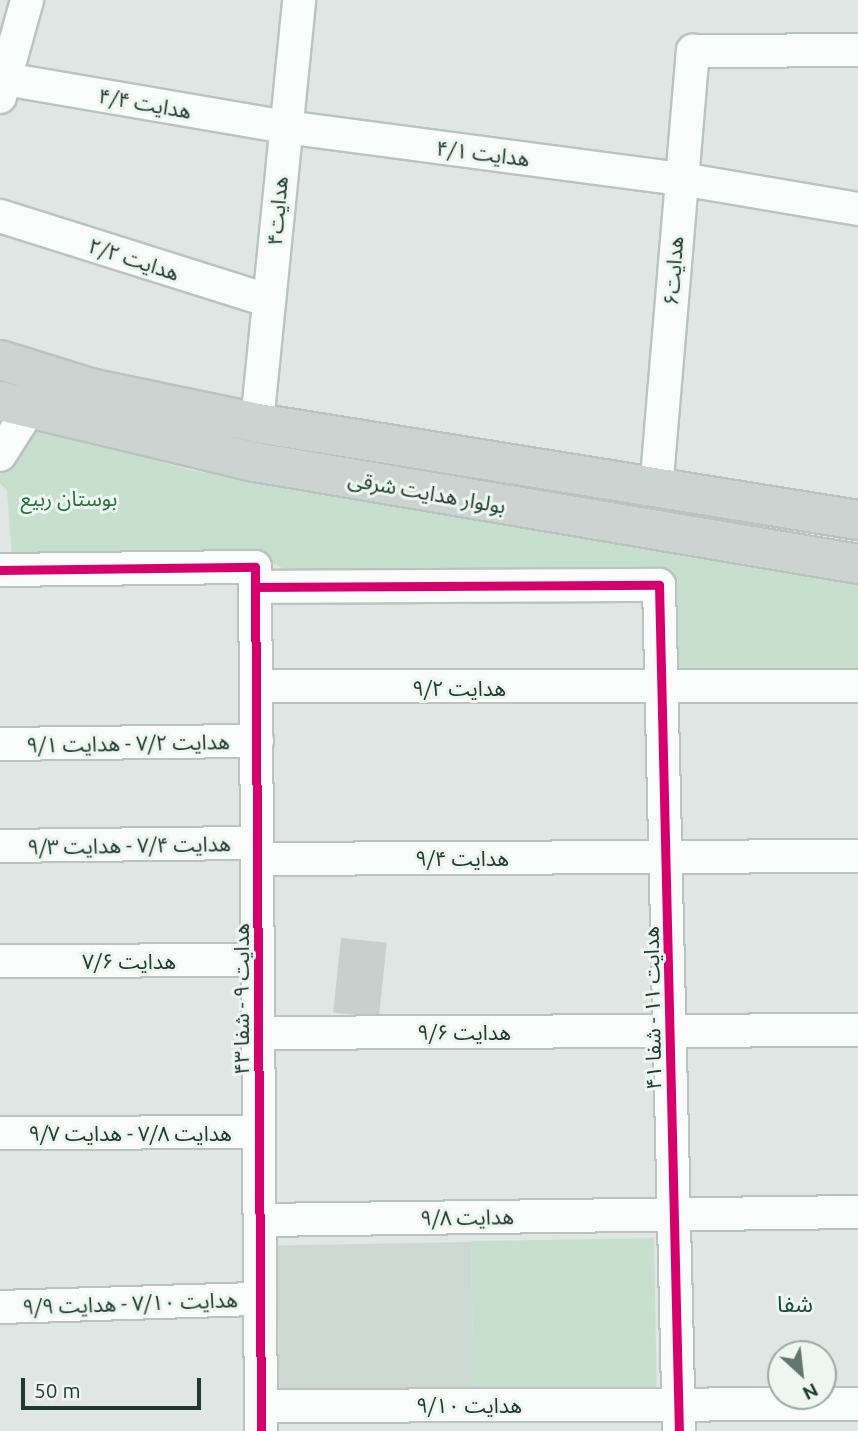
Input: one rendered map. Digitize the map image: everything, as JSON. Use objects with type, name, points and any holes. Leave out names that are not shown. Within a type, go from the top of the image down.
[{"type":"main road","name":"بولوار هدایت شرقی","points":[[0,360],[90,388],[257,423],[656,490],[858,520]]},
{"type":"main road","name":"بولوار هدایت شرقی","points":[[14,406],[178,447],[409,489],[858,564]]},
{"type":"main road","points":[[409,489],[416,450]]},
{"type":"street","points":[[2,88],[8,32],[27,0]]},
{"type":"street","name":"هدایت۴","points":[[257,423],[299,0]]},
{"type":"street","name":"هدایت۶","points":[[656,490],[693,51],[858,50]]},
{"type":"street","name":"هدایت ۴/۴","points":[[2,88],[285,127]]},
{"type":"street","name":"هدایت ۴/۱","points":[[285,127],[681,179],[858,209]]},
{"type":"street","name":"هدایت ۲/۲","points":[[0,216],[268,301]]},
{"type":"street","points":[[0,455],[14,406]]},
{"type":"street","points":[[0,570],[255,577]]},
{"type":"street","name":"هدایت ۱۱ - شفا ۴۱","points":[[255,577],[659,584],[678,1418]]},
{"type":"street","name":"هدایت ۹ - شفا ۴۳","points":[[255,577],[261,1418]]},
{"type":"street","name":"هدایت ۹/۲","points":[[256,686],[662,690],[858,686]]},
{"type":"street","name":"هدایت ۷/۲ - هدایت ۹/۱","points":[[0,744],[257,741]]},
{"type":"street","name":"هدایت ۷/۴ - هدایت ۹/۳","points":[[0,846],[257,851]]},
{"type":"street","name":"هدایت ۹/۴","points":[[257,851],[666,857],[858,856]]},
{"type":"street","name":"هدایت ۷/۶","points":[[0,961],[258,960]]},
{"type":"street","name":"هدایت ۹/۶","points":[[258,1033],[858,1030]]},
{"type":"street","name":"هدایت ۷/۸ - هدایت ۹/۷","points":[[0,1133],[259,1132]]},
{"type":"street","name":"هدایت ۹/۸","points":[[260,1220],[858,1212]]},
{"type":"street","name":"هدایت ۷/۱۰ - هدایت ۹/۹","points":[[0,1307],[260,1299]]},
{"type":"street","name":"هدایت ۹/۱۰","points":[[261,1418],[678,1418],[858,1404]]},
{"type":"shaded area","points":[[471,1242],[474,1396],[280,1399],[277,1245]]},
{"type":"green space","name":"بوستان ربیع","points":[[0,418],[190,470],[858,585],[858,675],[679,674],[673,570],[294,575],[256,553],[12,557],[7,491],[0,483]]},
{"type":"green space","points":[[654,1238],[657,1392],[474,1395],[471,1241]]},
{"type":"building","points":[[341,938],[387,943],[379,1017],[333,1013]]},
{"type":"cycle path","points":[[0,570],[255,567],[261,1431]]},
{"type":"cycle path","points":[[255,587],[659,585],[679,1431]]},
{"type":"district","name":"شفا","points":[[795,1304]]}]
